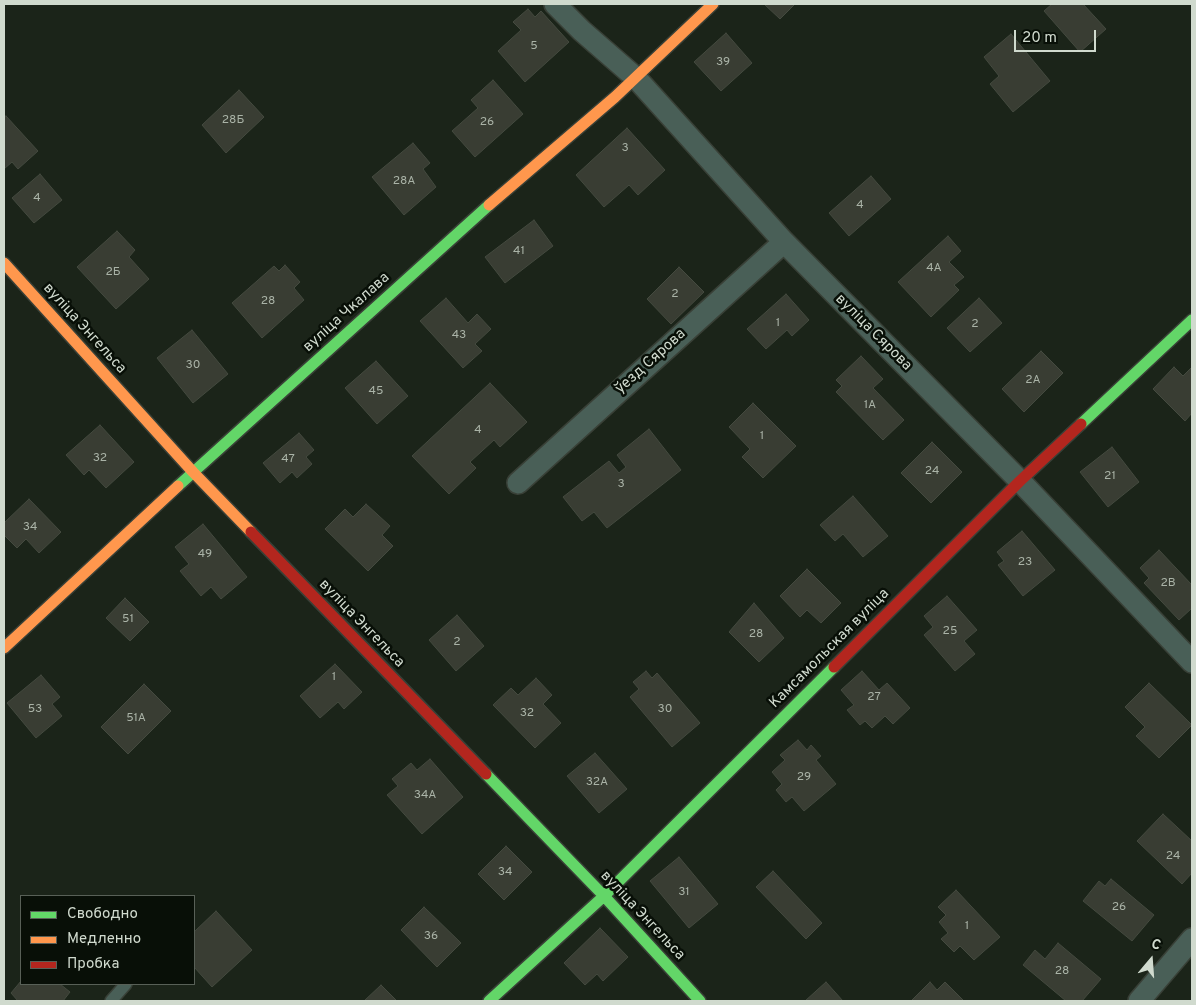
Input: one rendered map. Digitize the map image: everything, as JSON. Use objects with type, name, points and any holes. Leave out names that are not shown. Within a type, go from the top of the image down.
[{"type":"street","name":"вуліца Сярова","points":[[555,4],[582,31],[636,78],[784,242],[1020,481],[1192,662]]},
{"type":"street","name":"вуліца Чкалава","points":[[4,648],[193,472],[508,188],[636,78],[713,4]]},
{"type":"street","name":"ўезд Сярова","points":[[518,483],[784,242]]},
{"type":"street","name":"вуліца Энгельса","points":[[4,263],[193,472],[604,896],[700,1001]]},
{"type":"street","name":"Камсамольская вуліца","points":[[489,1001],[604,896],[1020,481],[1192,320]]},
{"type":"street","points":[[1139,1001],[1192,939]]},
{"type":"lane","points":[[111,1001],[125,985]]},
{"type":"building","points":[[764,4],[795,4],[780,19]]},
{"type":"building","points":[[1052,4],[1083,4],[1106,29],[1080,52],[1044,11]]},
{"type":"building","points":[[528,9],[535,17],[541,11],[569,42],[525,82],[498,51],[521,30],[513,22]]},
{"type":"building","points":[[726,33],[752,63],[721,91],[694,62]]},
{"type":"building","points":[[1011,34],[1050,81],[1013,112],[990,84],[999,76],[984,57]]},
{"type":"building","points":[[493,80],[523,114],[475,157],[452,131],[478,108],[471,100]]},
{"type":"building","points":[[239,90],[264,117],[226,153],[202,125]]},
{"type":"building","points":[[6,116],[38,151],[18,169],[12,162],[4,169],[4,117]]},
{"type":"building","points":[[627,128],[665,170],[638,195],[629,185],[604,207],[576,175]]},
{"type":"building","points":[[413,143],[430,163],[423,169],[436,187],[404,215],[372,177]]},
{"type":"building","points":[[40,174],[62,200],[34,223],[12,198]]},
{"type":"building","points":[[871,176],[891,199],[849,236],[829,213]]},
{"type":"building","points":[[534,220],[553,246],[505,283],[485,257]]},
{"type":"building","points":[[117,231],[135,250],[129,257],[149,279],[116,309],[77,267]]},
{"type":"building","points":[[948,236],[961,251],[949,262],[964,277],[954,285],[959,290],[931,317],[898,282]]},
{"type":"building","points":[[285,265],[300,282],[294,288],[304,300],[262,338],[232,303],[274,266],[279,271]]},
{"type":"building","points":[[679,267],[704,292],[671,324],[647,299]]},
{"type":"building","points":[[786,294],[809,320],[792,336],[787,330],[766,349],[747,329]]},
{"type":"building","points":[[446,298],[468,323],[477,314],[491,329],[475,344],[482,351],[463,368],[420,321]]},
{"type":"building","points":[[979,298],[1002,323],[970,352],[947,328]]},
{"type":"building","points":[[192,330],[228,374],[193,403],[157,358]]},
{"type":"building","points":[[1041,351],[1063,373],[1024,412],[1002,389]]},
{"type":"building","points":[[861,356],[883,379],[873,388],[904,420],[883,440],[836,392],[842,386],[836,380]]},
{"type":"building","points":[[376,361],[408,396],[377,424],[345,388]]},
{"type":"building","points":[[1174,367],[1183,376],[1192,369],[1192,413],[1185,421],[1153,389]]},
{"type":"building","points":[[490,383],[527,422],[500,447],[494,440],[470,462],[476,468],[449,494],[412,456]]},
{"type":"building","points":[[753,403],[796,446],[763,478],[742,457],[750,449],[729,427]]},
{"type":"building","points":[[100,425],[134,462],[106,488],[89,470],[84,475],[66,455]]},
{"type":"building","points":[[649,429],[681,470],[607,528],[594,512],[582,521],[563,497],[609,461],[619,473],[626,467],[617,455]]},
{"type":"building","points":[[299,433],[314,450],[306,457],[312,464],[297,478],[292,472],[280,483],[263,463]]},
{"type":"building","points":[[932,442],[962,472],[931,503],[901,473]]},
{"type":"building","points":[[1112,447],[1139,482],[1108,507],[1080,472]]},
{"type":"building","points":[[853,496],[888,536],[863,557],[843,534],[835,541],[820,525]]},
{"type":"building","points":[[29,499],[61,532],[39,553],[26,539],[17,548],[4,535],[4,523]]},
{"type":"building","points":[[366,504],[390,526],[382,535],[393,546],[368,571],[325,529],[345,509],[353,517]]},
{"type":"building","points":[[203,524],[247,577],[221,599],[211,587],[201,596],[180,571],[189,564],[175,547]]},
{"type":"building","points":[[1022,531],[1055,570],[1023,596],[998,565],[1004,561],[997,552]]},
{"type":"building","points":[[1159,550],[1192,585],[1192,608],[1179,620],[1144,583],[1149,578],[1140,568]]},
{"type":"building","points":[[807,569],[841,603],[821,623],[807,610],[800,617],[780,596]]},
{"type":"building","points":[[947,596],[977,630],[964,641],[975,654],[955,671],[924,635],[933,627],[924,616]]},
{"type":"building","points":[[125,598],[149,622],[130,641],[106,618]]},
{"type":"building","points":[[754,603],[784,638],[759,662],[729,632]]},
{"type":"building","points":[[457,615],[484,646],[456,671],[429,640]]},
{"type":"building","points":[[335,664],[362,692],[344,709],[338,702],[320,718],[300,696]]},
{"type":"building","points":[[646,671],[652,678],[657,673],[700,723],[672,747],[630,697],[639,689],[633,682]]},
{"type":"building","points":[[862,671],[879,690],[887,683],[910,708],[893,724],[885,716],[872,728],[865,721],[860,725],[847,710],[854,705],[841,690]]},
{"type":"building","points":[[41,675],[60,697],[52,704],[62,716],[36,738],[7,703]]},
{"type":"building","points":[[536,678],[552,695],[543,704],[561,723],[535,748],[493,705],[511,688],[518,695]]},
{"type":"building","points":[[1149,683],[1192,725],[1159,758],[1136,736],[1145,727],[1125,707]]},
{"type":"building","points":[[144,684],[171,711],[128,754],[101,727]]},
{"type":"building","points":[[798,740],[807,750],[811,745],[821,756],[816,760],[836,784],[804,811],[792,797],[786,802],[776,790],[782,784],[772,772],[785,760],[780,755]]},
{"type":"building","points":[[595,753],[627,789],[599,813],[567,776]]},
{"type":"building","points":[[430,759],[463,797],[422,834],[387,795],[398,786],[392,779],[411,763],[417,770]]},
{"type":"building","points":[[1163,814],[1192,841],[1192,873],[1182,884],[1137,841]]},
{"type":"building","points":[[506,846],[532,872],[504,900],[478,874]]},
{"type":"building","points":[[679,857],[718,904],[689,928],[650,881]]},
{"type":"building","points":[[773,871],[822,923],[806,939],[756,887]]},
{"type":"building","points":[[1111,879],[1154,915],[1132,941],[1083,901],[1099,881],[1105,886]]},
{"type":"building","points":[[956,890],[1000,937],[974,960],[960,946],[954,952],[941,939],[948,933],[939,922],[946,915],[938,907]]},
{"type":"building","points":[[424,907],[461,943],[437,967],[401,930]]},
{"type":"building","points":[[216,911],[252,950],[212,987],[195,968],[195,931]]},
{"type":"building","points":[[600,928],[628,957],[603,981],[597,974],[585,985],[564,963]]},
{"type":"building","points":[[1058,943],[1101,979],[1082,1001],[1066,1001],[1023,965],[1035,950],[1045,959]]},
{"type":"building","points":[[20,982],[20,985],[61,985],[70,992],[63,1001],[18,1001],[11,993]]},
{"type":"building","points":[[826,982],[843,1001],[805,1001]]},
{"type":"building","points":[[930,982],[937,990],[945,982],[964,1001],[911,1001]]},
{"type":"building","points":[[381,985],[397,1001],[364,1001]]},
{"type":"traffic: fast","points":[[178,486],[489,205]]},
{"type":"traffic: fast","points":[[1081,424],[1192,320]]},
{"type":"traffic: fast","points":[[489,1001],[604,896],[834,667]]},
{"type":"traffic: fast","points":[[486,774],[604,896],[700,1001]]},
{"type":"traffic: slow","points":[[489,205],[615,97],[713,4]]},
{"type":"traffic: slow","points":[[4,263],[193,472],[251,532]]},
{"type":"traffic: slow","points":[[4,648],[178,486]]},
{"type":"traffic: jam","points":[[834,667],[1020,481],[1081,424]]},
{"type":"traffic: jam","points":[[251,532],[486,774]]}]
